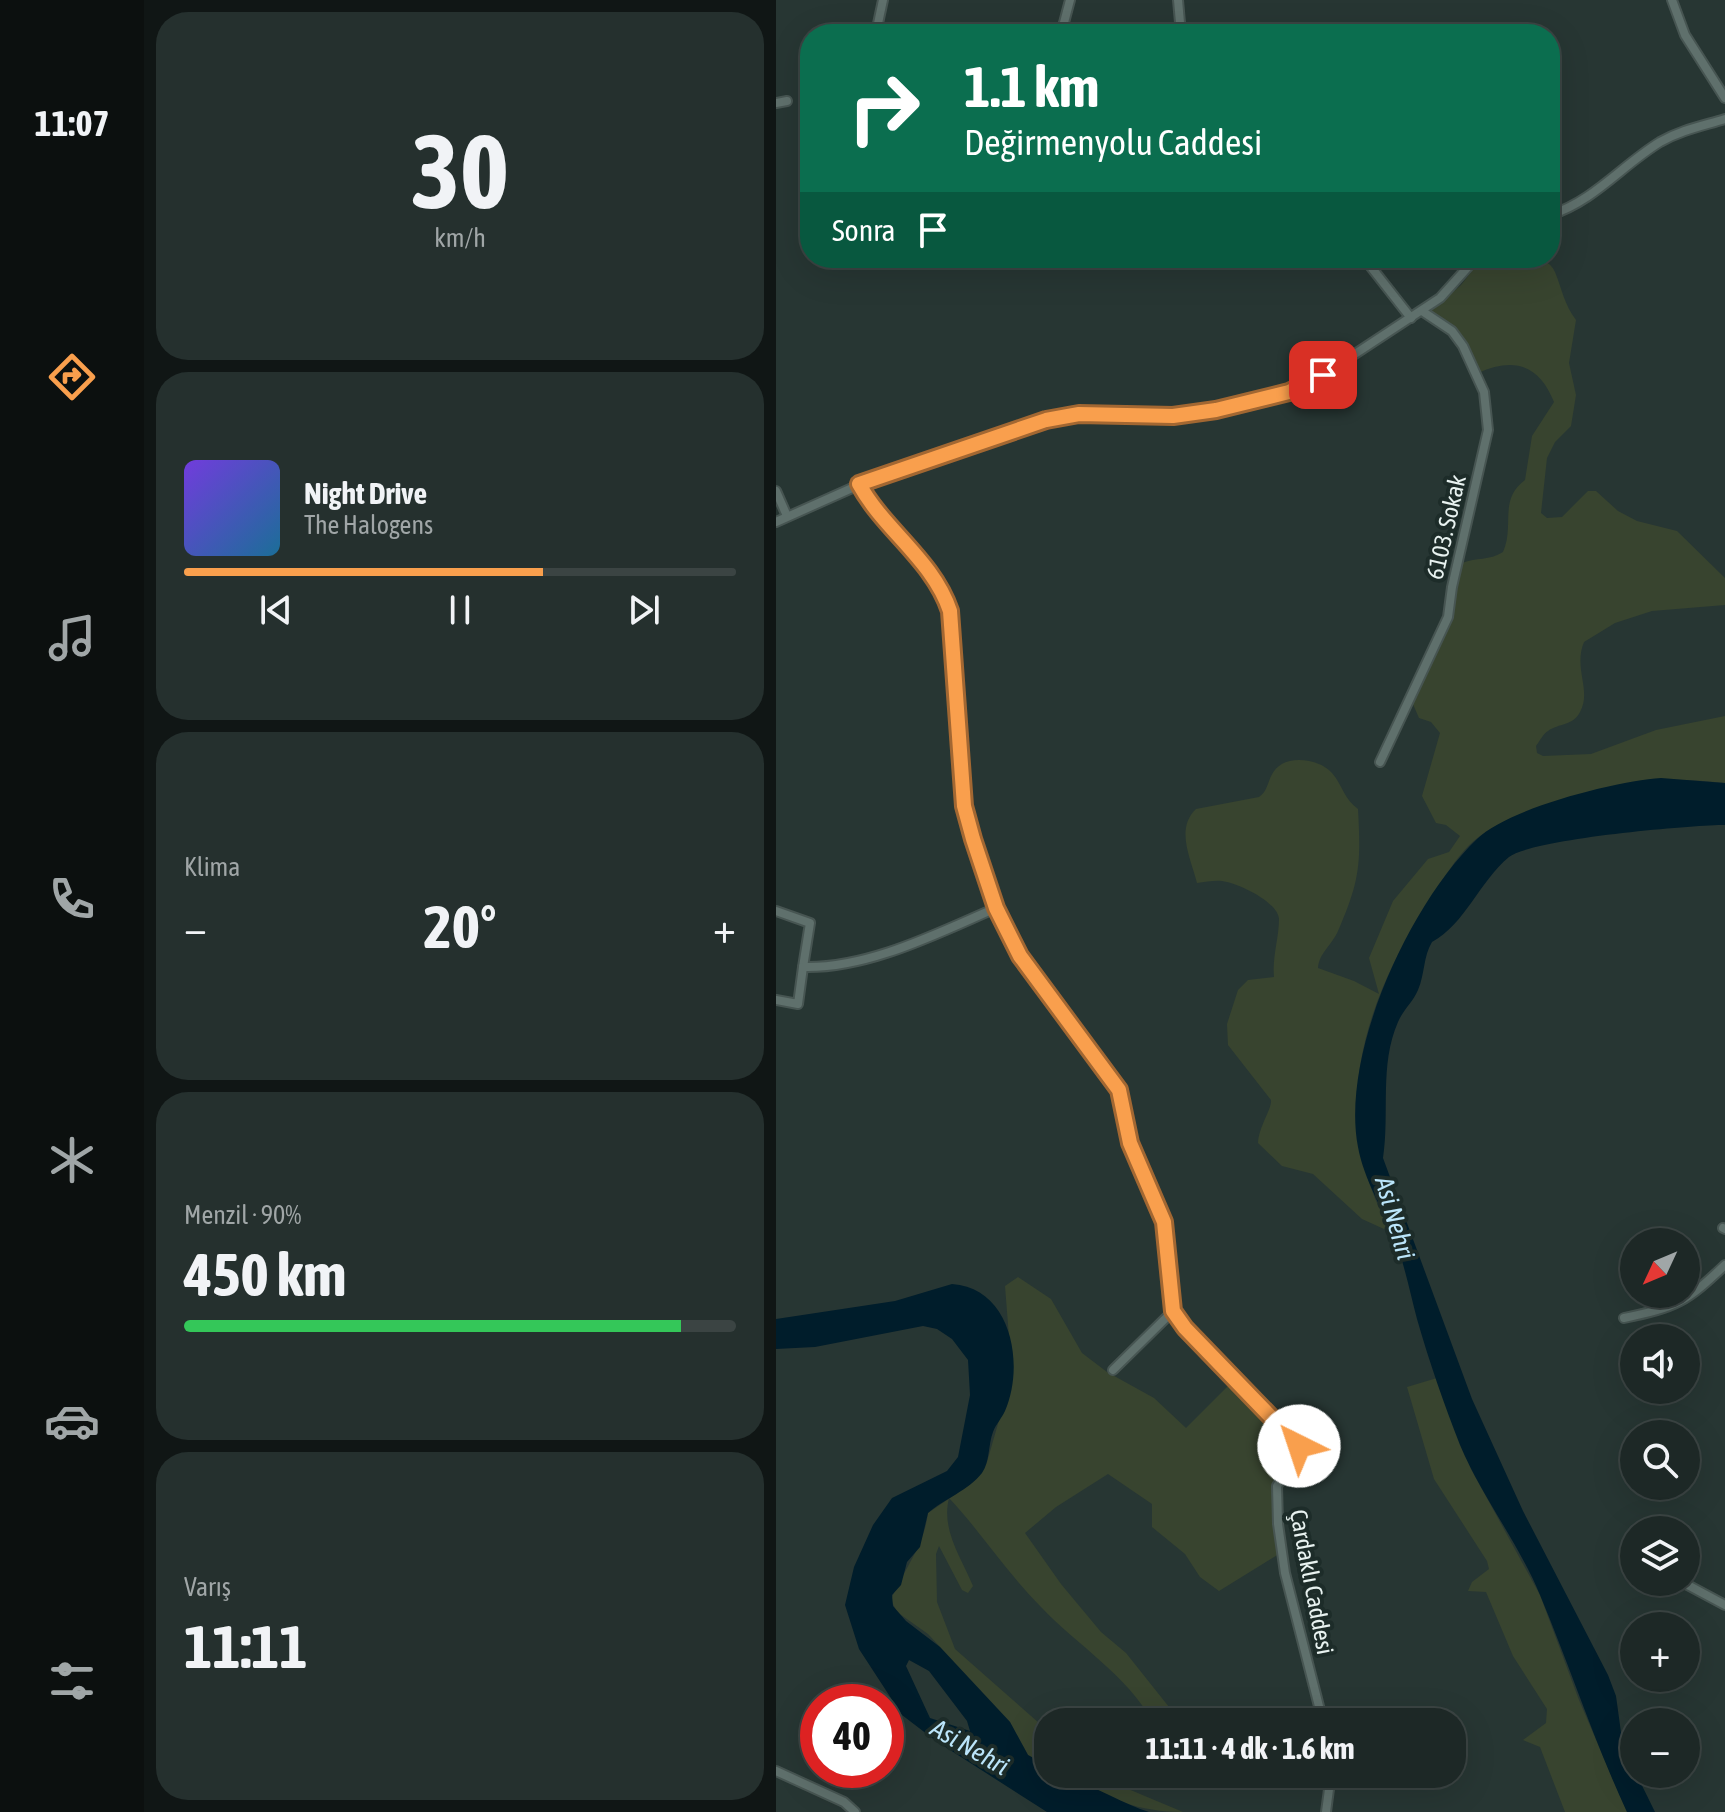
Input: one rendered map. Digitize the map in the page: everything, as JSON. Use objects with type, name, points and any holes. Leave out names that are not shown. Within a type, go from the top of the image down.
[{"type":"street","points":[[878,24],[883,0]]},
{"type":"street","points":[[1063,24],[1070,0]]},
{"type":"street","points":[[1178,0],[1180,24]]},
{"type":"street","points":[[1672,0],[1685,35],[1725,98]]},
{"type":"street","points":[[776,103],[787,101]]},
{"type":"street","points":[[1560,210],[1593,195],[1660,143],[1686,129],[1725,119]]},
{"type":"street","points":[[1372,268],[1411,318]]},
{"type":"street","points":[[776,522],[859,484],[1062,416],[1196,413],[1289,392],[1323,375],[1422,311],[1452,288],[1468,268]]},
{"type":"street","name":"6103. Sokak","points":[[1380,762],[1448,617],[1488,430],[1484,392],[1463,346],[1452,331],[1422,311]]},
{"type":"street","points":[[859,484],[886,524],[942,587],[946,599],[964,806],[996,908],[1032,974],[1075,1033],[1110,1073],[1119,1090],[1130,1143],[1164,1222],[1173,1311],[1113,1370]]},
{"type":"street","points":[[776,491],[787,516]]},
{"type":"street","points":[[803,967],[866,957],[923,939],[996,908]]},
{"type":"street","points":[[776,911],[810,923],[798,1004],[776,1000]]},
{"type":"street","points":[[1624,1318],[1672,1308],[1691,1298],[1725,1265]]},
{"type":"street","name":"Çardaklı Caddesi","points":[[1173,1311],[1185,1328],[1297,1441],[1297,1454],[1277,1486],[1278,1524],[1285,1573],[1319,1708]]},
{"type":"street","points":[[1700,1592],[1725,1605]]},
{"type":"street","points":[[776,1771],[844,1802],[855,1812]]},
{"type":"street","points":[[1326,1812],[1329,1788]]},
{"type":"green space","points":[[1474,268],[1552,268],[1576,320],[1569,363],[1576,395],[1571,426],[1555,442],[1547,458],[1541,513],[1547,518],[1562,517],[1588,491],[1596,491],[1618,511],[1637,521],[1677,531],[1725,578],[1725,605],[1652,611],[1615,623],[1584,642],[1580,661],[1584,696],[1580,712],[1574,720],[1546,732],[1536,746],[1537,753],[1543,756],[1591,754],[1656,730],[1725,716],[1725,783],[1657,781],[1617,786],[1576,797],[1497,825],[1472,842],[1458,858],[1405,941],[1371,1021],[1361,1061],[1357,1102],[1360,1144],[1370,1185],[1389,1227],[1384,1229],[1362,1219],[1313,1174],[1282,1166],[1258,1143],[1271,1100],[1228,1045],[1227,1024],[1238,990],[1248,980],[1274,977],[1279,919],[1265,900],[1238,885],[1222,881],[1197,883],[1186,844],[1186,826],[1196,809],[1259,797],[1275,770],[1285,763],[1306,760],[1327,769],[1358,809],[1359,858],[1355,884],[1345,913],[1318,968],[1379,994],[1369,958],[1393,901],[1428,859],[1449,852],[1460,836],[1446,825],[1436,823],[1422,796],[1440,733],[1431,722],[1419,718],[1412,702],[1449,627],[1462,563],[1503,552],[1508,533],[1509,505],[1517,488],[1525,480],[1532,436],[1554,402],[1541,379],[1524,367],[1503,365],[1478,373],[1458,331],[1431,311],[1461,285]]},
{"type":"green space","points":[[1018,1277],[1051,1299],[1082,1353],[1107,1372],[1154,1398],[1186,1428],[1231,1383],[1293,1450],[1272,1490],[1279,1554],[1219,1591],[1200,1577],[1185,1554],[1152,1527],[1152,1504],[1108,1474],[1056,1507],[1025,1533],[1061,1584],[1101,1632],[1126,1653],[1170,1708],[1144,1708],[1115,1675],[1029,1594],[949,1498],[969,1485],[987,1462],[1012,1375],[1005,1286]]},
{"type":"green space","points":[[1437,1378],[1471,1469],[1540,1595],[1579,1700],[1627,1812],[1565,1812],[1540,1747],[1523,1740],[1546,1723],[1547,1709],[1513,1656],[1486,1592],[1468,1591],[1472,1582],[1489,1569],[1487,1561],[1434,1479],[1407,1387]]},
{"type":"green space","points":[[949,1499],[950,1532],[973,1586],[968,1593],[962,1590],[939,1546],[936,1554],[937,1602],[955,1649],[1034,1719],[1034,1758],[1028,1755],[1010,1722],[928,1634],[897,1612],[891,1600],[918,1548],[928,1513]]},
{"type":"green space","points":[[1088,1788],[1126,1788],[1183,1812],[1135,1806]]},
{"type":"water","name":"Asi Nehri","points":[[1661,778],[1725,783],[1725,825],[1612,834],[1548,844],[1523,850],[1498,867],[1454,924],[1432,942],[1418,990],[1400,1018],[1392,1038],[1387,1072],[1383,1158],[1472,1399],[1523,1511],[1616,1696],[1620,1725],[1620,1788],[1643,1788],[1655,1812],[1627,1812],[1531,1576],[1460,1445],[1427,1351],[1399,1250],[1361,1159],[1355,1110],[1370,1026],[1386,982],[1405,940],[1452,867],[1477,839],[1513,817],[1564,798]]},
{"type":"water","name":"Asi Nehri","points":[[952,1284],[972,1289],[988,1299],[1000,1314],[1013,1352],[1014,1372],[1005,1411],[990,1442],[985,1469],[977,1479],[928,1513],[920,1547],[907,1562],[901,1585],[892,1595],[893,1606],[906,1621],[940,1647],[1010,1722],[1028,1755],[1034,1758],[1034,1788],[1093,1788],[1149,1812],[1047,1812],[936,1741],[904,1717],[904,1684],[882,1684],[859,1649],[845,1605],[854,1567],[873,1525],[892,1498],[947,1471],[958,1457],[970,1395],[968,1360],[952,1339],[937,1329],[923,1326],[815,1347],[776,1349],[776,1319],[895,1301]],"holes":[[[909,1660],[929,1671],[967,1721],[970,1731],[930,1718],[906,1666]]]},
{"type":"route","points":[[1299,1446],[1292,1435],[1185,1328],[1173,1311],[1164,1222],[1130,1143],[1119,1090],[1110,1073],[1075,1033],[1020,956],[996,908],[973,839],[964,806],[950,611],[942,587],[868,502],[859,484],[1062,416],[1173,416],[1216,410],[1289,392],[1323,375]]}]
